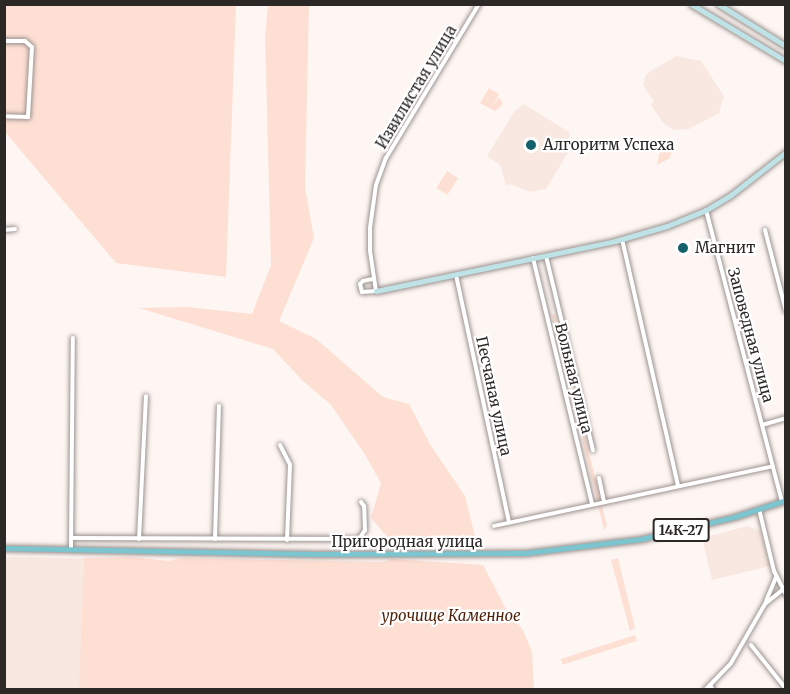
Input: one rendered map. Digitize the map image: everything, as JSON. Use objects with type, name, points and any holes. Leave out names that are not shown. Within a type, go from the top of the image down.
[{"type":"main road","name":"Пригородная улица","points":[[4,546],[369,554],[525,553],[640,539],[759,509],[784,500]]},
{"type":"street","name":"Извилистая улица","points":[[376,291],[369,251],[372,203],[386,158],[479,4]]},
{"type":"street","points":[[691,4],[786,62]]},
{"type":"street","points":[[718,4],[786,46]]},
{"type":"street","points":[[4,41],[25,41],[32,47],[28,117],[4,116]]},
{"type":"street","points":[[373,279],[363,281],[360,288],[362,292],[456,275],[622,239],[667,226],[706,210],[751,181],[786,152]]},
{"type":"street","name":"Заповедная улица","points":[[706,210],[784,500]]},
{"type":"street","points":[[4,230],[15,229]]},
{"type":"street","points":[[765,231],[786,311]]},
{"type":"street","points":[[622,239],[678,485]]},
{"type":"street","name":"Вольная улица","points":[[546,255],[593,450]]},
{"type":"street","name":"Вольная улица","points":[[533,258],[592,504]]},
{"type":"street","name":"Песчаная улица","points":[[456,275],[509,522]]},
{"type":"street","points":[[71,548],[73,338]]},
{"type":"street","points":[[139,539],[146,396]]},
{"type":"street","points":[[215,539],[219,406]]},
{"type":"street","points":[[762,425],[786,418]]},
{"type":"street","points":[[280,445],[290,465],[287,540]]},
{"type":"street","points":[[494,526],[773,466]]},
{"type":"street","points":[[599,478],[604,501]]},
{"type":"street","name":"Пригородная улица","points":[[71,538],[352,540],[363,537],[364,506],[361,502]]},
{"type":"street","points":[[759,509],[776,577],[786,595]]},
{"type":"street","points":[[705,690],[711,687],[731,663],[765,604],[776,577]]},
{"type":"street","points":[[765,604],[782,590]]},
{"type":"street","points":[[751,645],[786,689]]},
{"type":"shaded area","points":[[676,56],[701,61],[724,96],[719,113],[689,129],[674,130],[664,124],[651,105],[654,102],[643,85],[646,74]]},
{"type":"shaded area","name":"Алгоритм Успеха","points":[[524,104],[569,132],[570,138],[566,140],[569,151],[546,189],[530,192],[510,184],[506,186],[500,165],[487,156],[514,112]]},
{"type":"shaded area","points":[[747,526],[760,531],[770,566],[712,580],[702,538]]},
{"type":"shaded area","points":[[5,557],[84,558],[82,690],[4,690]]},
{"type":"green space","points":[[4,5],[236,5],[226,277],[116,263],[5,132]]},
{"type":"green space","points":[[268,5],[309,5],[305,187],[314,238],[279,321],[316,339],[383,397],[409,404],[431,446],[465,496],[476,540],[391,541],[371,518],[381,483],[364,453],[331,405],[302,380],[273,349],[139,308],[188,307],[252,314],[271,265],[265,36]]},
{"type":"green space","points":[[489,88],[499,94],[492,106],[499,97],[503,104],[495,111],[480,103]]},
{"type":"green space","points":[[662,139],[673,141],[670,158],[657,165]]},
{"type":"green space","points":[[447,171],[458,178],[447,195],[436,188]]},
{"type":"green space","points":[[555,314],[607,526],[604,530],[552,315]]},
{"type":"green space","name":"урочище Каменное","points":[[132,557],[169,561],[180,558],[383,562],[392,559],[483,565],[506,609],[523,630],[532,652],[534,689],[79,689],[84,558]]},
{"type":"green space","points":[[618,558],[635,628],[630,631],[611,560]]},
{"type":"green space","points":[[635,635],[637,641],[563,665],[561,659]]},
{"type":"place","name":"Алгоритм Успеха","points":[[531,145]]},
{"type":"place","name":"Магнит","points":[[683,248]]}]
